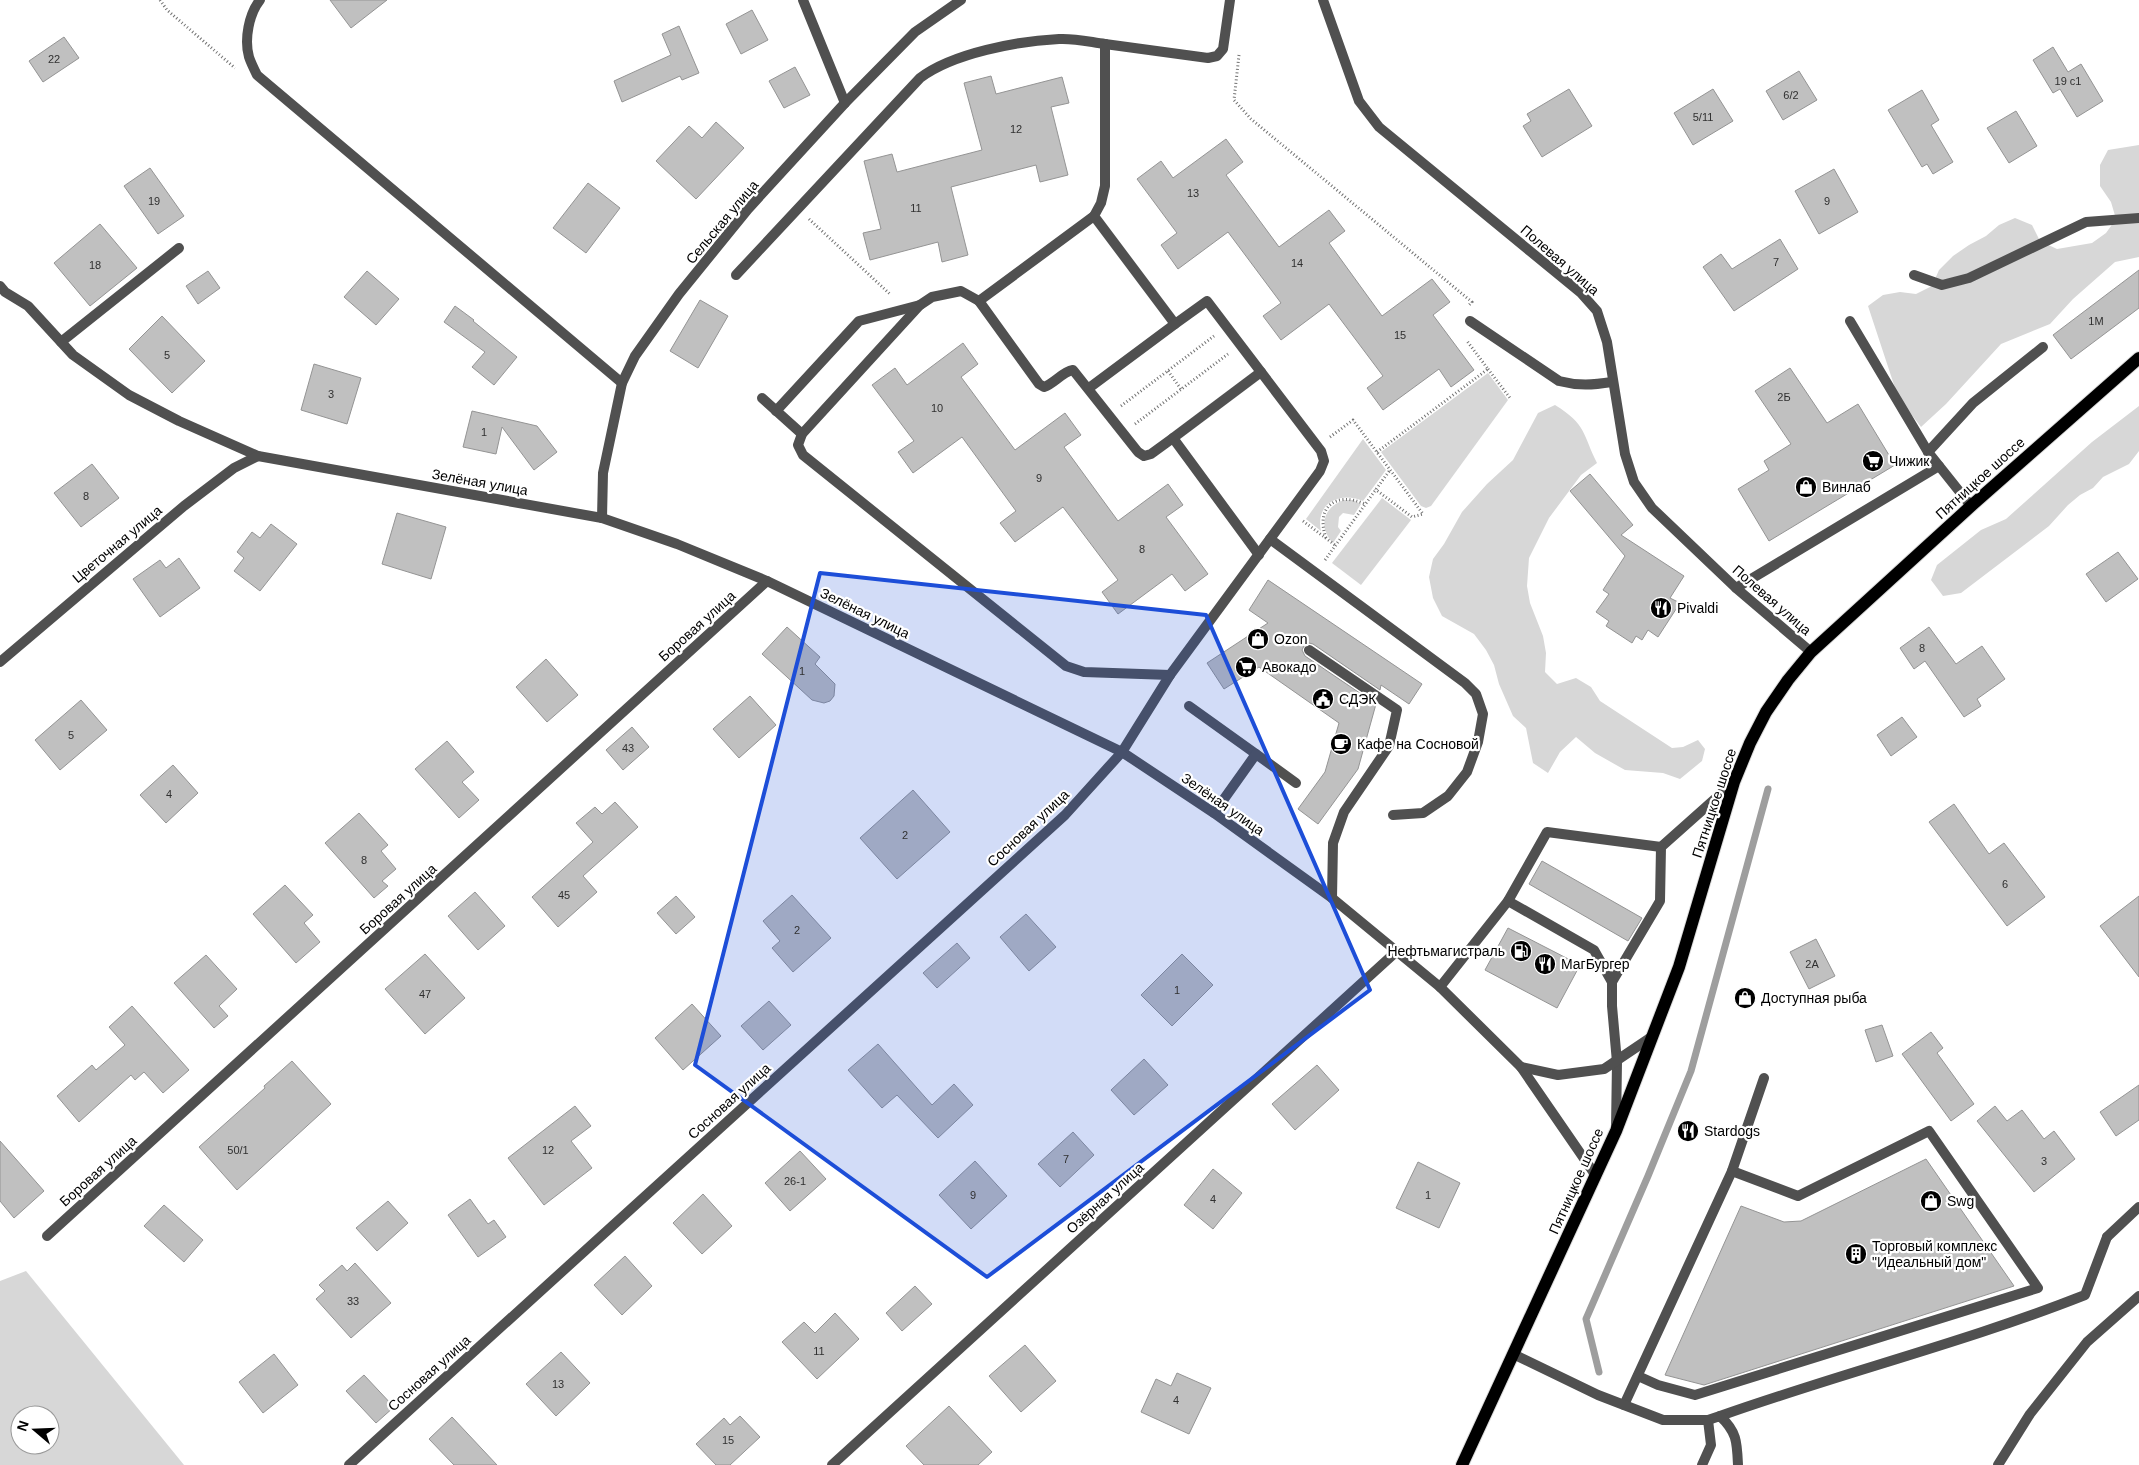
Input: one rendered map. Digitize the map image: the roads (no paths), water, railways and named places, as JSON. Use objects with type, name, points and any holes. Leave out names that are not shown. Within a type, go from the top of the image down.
[{"type":"main road","name":"Пятницкое шоссе","points":[[1462,1465],[1616,1131],[1679,967],[1734,782],[1750,743],[1766,712],[1788,680],[1811,652],[1971,506],[2139,358]]},
{"type":"street","points":[[260,0],[254,9],[248,30],[248,56],[257,75],[622,383]]},
{"type":"street","points":[[803,0],[845,103]]},
{"type":"street","name":"Сельская улица","points":[[602,518],[603,473],[622,383],[635,356],[679,294],[748,209],[845,103],[915,32],[961,0]]},
{"type":"street","points":[[736,275],[920,78],[932,69],[963,57],[1008,46],[1060,38],[1208,58],[1217,56],[1223,49],[1230,0]]},
{"type":"street","name":"Полевая улица","points":[[1322,0],[1360,101],[1378,127],[1581,293],[1596,311],[1607,342],[1625,454],[1634,482],[1652,508],[1736,588],[1811,652]]},
{"type":"street","points":[[979,301],[1094,216],[1101,203],[1105,186],[1105,44]]},
{"type":"street","points":[[1094,216],[1176,324]]},
{"type":"street","points":[[1914,274],[1942,285],[1969,278],[2086,222],[2139,218]]},
{"type":"street","points":[[61,342],[179,248]]},
{"type":"street","name":"Зелёная улица","points":[[2,291],[28,306],[73,356],[129,395],[179,421],[258,456],[602,518],[677,544],[767,582],[1122,752],[1214,813],[1332,898],[1440,987],[1521,1067],[1596,1176]]},
{"type":"street","points":[[1089,388],[1207,301],[1261,372],[1151,454],[1144,456],[1138,452],[1073,370],[1068,371],[1044,387],[1039,384],[979,301],[967,293],[956,291],[932,298],[920,305],[802,434],[798,445],[803,455],[1066,666],[1084,672],[1170,675]]},
{"type":"street","points":[[776,411],[859,321],[920,305]]},
{"type":"street","points":[[1470,321],[1559,381],[1575,385],[1592,386],[1612,382]]},
{"type":"street","points":[[1850,321],[1928,452],[1971,506]]},
{"type":"street","points":[[1928,452],[1973,404],[2043,347]]},
{"type":"street","name":"Сосновая улица","points":[[349,1465],[1065,815],[1122,752],[1170,675],[1320,472],[1324,461],[1317,446],[1261,372]]},
{"type":"street","points":[[762,398],[802,434]]},
{"type":"street","points":[[1173,438],[1259,555]]},
{"type":"street","name":"Цветочная улица","points":[[0,662],[184,506],[234,468],[258,456]]},
{"type":"street","points":[[1736,588],[1939,466]]},
{"type":"street","points":[[1270,539],[1465,683],[1476,694],[1483,714],[1478,742],[1467,772],[1448,796],[1423,813],[1393,815]]},
{"type":"street","name":"Боровая улица","points":[[47,1236],[767,582]]},
{"type":"street","points":[[1309,650],[1397,710],[1389,746],[1344,812],[1334,843],[1332,898]]},
{"type":"street","points":[[1189,706],[1296,783]]},
{"type":"street","points":[[1214,813],[1256,754]]},
{"type":"street","points":[[1612,982],[1660,901],[1661,847],[1734,782]]},
{"type":"street","points":[[1440,987],[1508,901],[1547,832],[1661,847]]},
{"type":"street","points":[[1508,901],[1594,950],[1612,982],[1617,1062],[1616,1131]]},
{"type":"street","name":"Озёрная улица","points":[[832,1465],[1397,951]]},
{"type":"street","points":[[1521,1067],[1558,1075],[1604,1069],[1617,1062],[1654,1035]]},
{"type":"street","points":[[1624,1406],[1732,1171],[1764,1078]]},
{"type":"street","points":[[1638,1376],[1658,1385],[1695,1395],[2038,1288],[1929,1131],[1798,1196],[1732,1171]]},
{"type":"street","points":[[1513,1354],[1624,1406],[1664,1420],[1708,1420],[1808,1385],[2033,1316],[2085,1295],[2107,1237],[2139,1207]]},
{"type":"street","points":[[1998,1465],[2030,1414],[2087,1342],[2139,1296]]},
{"type":"street","points":[[1720,1416],[1731,1426],[1736,1440],[1738,1465]]},
{"type":"street","points":[[1702,1465],[1711,1445],[1708,1420]]},
{"type":"waterway","points":[[1599,1372],[1586,1319],[1691,1071],[1768,789]]},
{"type":"place","name":"Чижик","points":[[1873,461]]},
{"type":"place","name":"Винлаб","points":[[1806,487]]},
{"type":"place","name":"Pivaldi","points":[[1661,608]]},
{"type":"place","name":"Ozon","points":[[1258,639]]},
{"type":"place","name":"Авокадо","points":[[1246,667]]},
{"type":"place","name":"СДЭК","points":[[1323,699]]},
{"type":"place","name":"Кафе на Сосновой","points":[[1341,744]]},
{"type":"place","name":"Нефтьмагистраль","points":[[1521,951]]},
{"type":"place","name":"МагБургер","points":[[1545,964]]},
{"type":"place","name":"Доступная рыба","points":[[1745,998]]},
{"type":"place","name":"Stardogs","points":[[1688,1131]]},
{"type":"place","name":"Swg","points":[[1931,1201]]},
{"type":"place","name":"Торговый комплекс \"Идеальный дом\"","points":[[1856,1254]]}]
